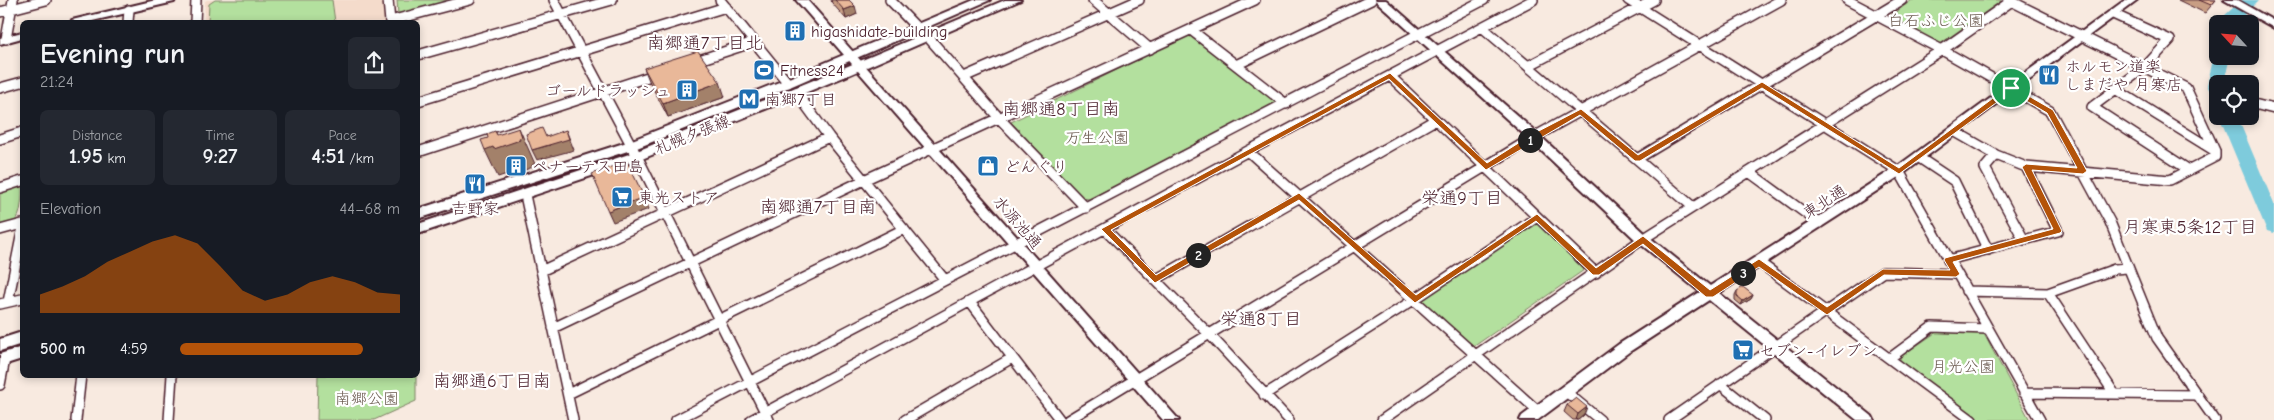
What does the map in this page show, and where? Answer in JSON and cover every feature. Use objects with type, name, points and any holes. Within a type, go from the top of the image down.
[{"type":"main road","name":"札幌夕張線","points":[[420,228],[526,194],[792,88],[853,61],[917,28],[984,0]]},
{"type":"main road","name":"札幌夕張線","points":[[853,61],[928,37],[1015,0]]},
{"type":"main road","name":"札幌夕張線","points":[[420,213],[634,151]]},
{"type":"main road","points":[[2,355],[20,340]]},
{"type":"main road","points":[[2,355],[20,353]]},
{"type":"street","points":[[13,0],[3,40],[20,36]]},
{"type":"street","points":[[0,12],[46,0]]},
{"type":"street","points":[[85,20],[170,0]]},
{"type":"street","points":[[195,20],[196,0]]},
{"type":"street","points":[[388,0],[390,20]]},
{"type":"street","points":[[397,20],[470,0]]},
{"type":"street","points":[[554,0],[666,212],[766,414]]},
{"type":"street","points":[[420,54],[612,0]]},
{"type":"street","points":[[720,0],[945,280]]},
{"type":"street","name":"水源池通","points":[[800,0],[1172,420]]},
{"type":"street","points":[[890,0],[917,28]]},
{"type":"street","points":[[1093,0],[1150,49]]},
{"type":"street","points":[[964,77],[1139,0]]},
{"type":"street","points":[[1236,65],[1371,0]]},
{"type":"street","points":[[1380,0],[1534,137],[1643,240],[1775,348],[1867,420]]},
{"type":"street","points":[[676,420],[752,387],[945,280],[1019,248],[1086,208],[1286,104],[1422,38],[1484,0]]},
{"type":"street","points":[[751,420],[766,414],[1034,266],[1436,50],[1533,0]]},
{"type":"street","points":[[1628,0],[1899,171],[2040,420]]},
{"type":"street","points":[[1528,66],[1654,0]]},
{"type":"street","points":[[1068,420],[1534,137],[1781,0]]},
{"type":"street","points":[[1847,0],[1942,50],[2050,111],[2110,222],[2127,268],[2157,338],[2216,420]]},
{"type":"street","points":[[1637,159],[1902,0]]},
{"type":"street","points":[[1382,420],[1643,240],[1942,50],[2011,0],[2186,88],[2215,151],[2214,157],[2170,180],[2026,167],[1996,155],[1954,132]]},
{"type":"street","name":"東北通","points":[[1527,420],[1624,348],[1899,171],[2132,0]]},
{"type":"street","points":[[2229,0],[2274,25]]},
{"type":"street","points":[[553,328],[864,180],[1252,1]]},
{"type":"street","points":[[420,100],[726,7]]},
{"type":"street","points":[[128,20],[129,10]]},
{"type":"street","points":[[2113,14],[2170,40],[2145,67],[2092,107],[2189,170]]},
{"type":"street","points":[[1482,27],[1693,208]]},
{"type":"street","points":[[1191,30],[1286,104]]},
{"type":"street","points":[[928,37],[999,118],[1086,208]]},
{"type":"street","points":[[688,64],[754,42]]},
{"type":"street","points":[[420,151],[669,70]]},
{"type":"street","points":[[1390,76],[1596,273]]},
{"type":"street","points":[[0,88],[20,83]]},
{"type":"street","points":[[2115,89],[2215,151]]},
{"type":"street","points":[[2259,105],[2274,109]]},
{"type":"street","points":[[1155,280],[1435,120]]},
{"type":"street","points":[[0,139],[20,133]]},
{"type":"street","points":[[541,271],[829,137]]},
{"type":"street","points":[[1248,151],[1538,411]]},
{"type":"street","points":[[1996,155],[1985,168],[2024,240]]},
{"type":"street","points":[[1918,157],[1954,180],[1988,250]]},
{"type":"street","points":[[1948,260],[2058,231],[2026,167]]},
{"type":"street","points":[[1749,172],[1819,223]]},
{"type":"street","points":[[0,188],[20,182]]},
{"type":"street","points":[[526,194],[573,420]]},
{"type":"street","points":[[1264,395],[1415,299],[1537,217]]},
{"type":"street","points":[[0,230],[20,225]]},
{"type":"street","points":[[568,394],[904,229]]},
{"type":"street","points":[[1106,229],[1209,334],[1289,420]]},
{"type":"street","points":[[20,240],[4,303],[20,299]]},
{"type":"street","points":[[1759,262],[1972,420]]},
{"type":"street","points":[[1966,291],[2048,293],[2115,269],[2127,268]]},
{"type":"street","points":[[1669,420],[1883,272],[1956,274]]},
{"type":"street","points":[[2048,293],[2114,393]]},
{"type":"street","points":[[970,302],[1060,420]]},
{"type":"street","points":[[1890,358],[1932,327],[1987,329]]},
{"type":"street","points":[[0,385],[2,355]]},
{"type":"street","points":[[905,420],[1012,358]]},
{"type":"street","points":[[76,420],[81,378]]},
{"type":"street","points":[[170,420],[172,378]]},
{"type":"street","points":[[1720,384],[1765,420]]},
{"type":"street","points":[[1565,391],[1600,420]]},
{"type":"street","points":[[2024,392],[2198,395]]},
{"type":"shaded area","points":[[384,0],[386,20],[204,20],[205,1]]},
{"type":"green space","points":[[215,0],[332,0],[335,20],[208,20],[209,4]]},
{"type":"green space","points":[[397,0],[459,0],[398,15]]},
{"type":"green space","name":"白石ふじ公園","points":[[1912,0],[2001,1],[1940,44],[1889,17]]},
{"type":"green space","name":"万生公園","points":[[1190,34],[1277,102],[1089,199],[1083,198],[1011,122]]},
{"type":"green space","points":[[20,185],[20,209],[17,218],[12,223],[0,226],[0,191]]},
{"type":"green space","points":[[1530,223],[1536,223],[1584,270],[1473,347],[1423,299]]},
{"type":"green space","name":"月光公園","points":[[1938,331],[1979,332],[1984,334],[2030,420],[1978,420],[1900,361],[1900,357]]},
{"type":"green space","name":"南郷公園","points":[[318,378],[416,378],[416,401],[374,420],[317,420]]},
{"type":"building","points":[[835,0],[849,0],[855,6],[844,10]]},
{"type":"building","points":[[2199,0],[2216,0],[2211,5]]},
{"type":"building","points":[[698,51],[720,82],[663,103],[644,68]]},
{"type":"building","points":[[519,128],[522,137],[519,138],[520,140],[494,149],[493,147],[485,150],[481,140],[488,138],[487,134],[495,131],[497,135]]},
{"type":"building","points":[[542,128],[546,137],[566,130],[569,139],[532,150],[526,134]]},
{"type":"building","name":"東光ストア","points":[[627,161],[644,197],[608,211],[592,174]]},
{"type":"building","points":[[1743,287],[1753,295],[1743,301],[1737,296],[1737,291]]},
{"type":"building","points":[[1576,398],[1587,407],[1578,414],[1567,405]]},
{"type":"waterway","points":[[2234,15],[2251,0]]},
{"type":"waterway","points":[[2217,75],[2220,65]]},
{"type":"waterway","points":[[2232,125],[2274,226]]},
{"type":"place","name":"higashidate-building","points":[[795,31]]},
{"type":"place","name":"Fitness24","points":[[764,70]]},
{"type":"place","name":"ホルモン道楽 しまだや 月寒店","points":[[2049,75]]},
{"type":"place","name":"ゴールドラッシュ","points":[[687,90]]},
{"type":"place","name":"南郷7丁目","points":[[749,99]]},
{"type":"place","name":"ペナーテス田島","points":[[516,166]]},
{"type":"place","name":"どんぐり","points":[[988,166]]},
{"type":"place","name":"吉野家","points":[[475,184]]},
{"type":"place","name":"東光ストア","points":[[622,197]]},
{"type":"place","name":"セブン-イレブン","points":[[1743,350]]},
{"type":"district","name":"南郷通7丁目北","points":[[705,43]]},
{"type":"district","name":"南郷通8丁目南","points":[[1061,109]]},
{"type":"district","name":"栄通9丁目","points":[[1462,198]]},
{"type":"district","name":"南郷通7丁目南","points":[[818,207]]},
{"type":"district","name":"月寒東5条12丁目","points":[[2190,227]]},
{"type":"district","name":"栄通8丁目","points":[[1261,319]]},
{"type":"district","name":"南郷通6丁目南","points":[[492,381]]},
{"type":"route","points":[[1390,76],[1486,167],[1534,137],[1581,112],[1637,159],[1762,84],[1899,171],[2011,88],[2050,111],[2083,171],[2026,167],[2058,231],[1948,260],[1956,274],[1883,272],[1827,312],[1759,262],[1710,294],[1643,240],[1596,273],[1537,217],[1415,299],[1299,196],[1155,280],[1106,229],[1390,76]]}]
